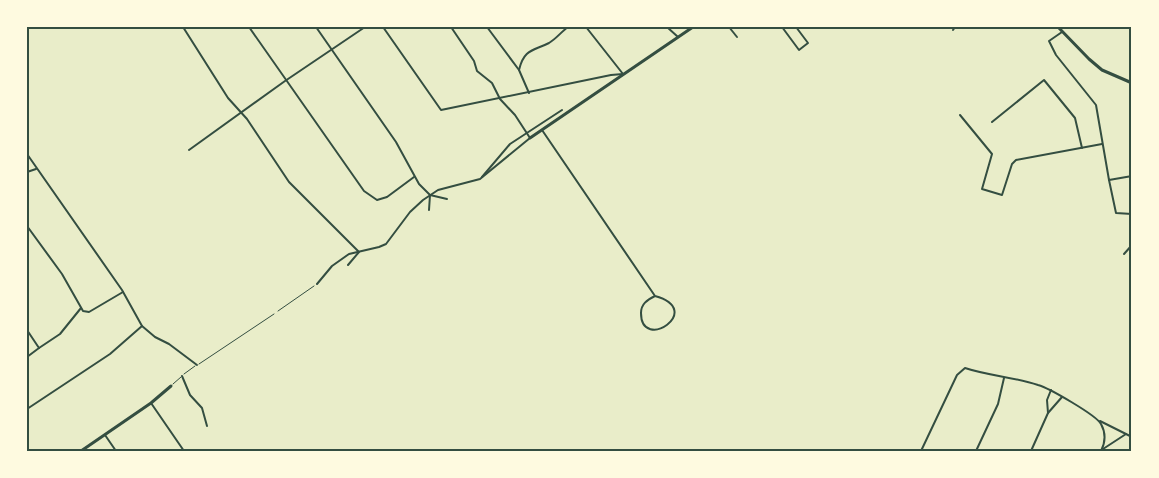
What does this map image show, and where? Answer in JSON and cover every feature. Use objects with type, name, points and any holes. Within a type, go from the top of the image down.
[{"type":"street","points":[[183,27],[228,98],[242,112],[289,182],[359,252]]},
{"type":"street","points":[[249,27],[364,191],[377,200],[387,197],[414,177]]},
{"type":"street","points":[[316,27],[396,142],[414,177],[430,195],[447,199]]},
{"type":"street","points":[[189,150],[365,27]]},
{"type":"street","points":[[383,27],[441,110],[597,77],[623,74]]},
{"type":"street","points":[[451,27],[474,61],[477,71],[492,83],[500,99],[515,115],[530,138]]},
{"type":"street","points":[[487,27],[519,70],[529,93]]},
{"type":"street","points":[[519,70],[529,51],[548,44],[567,27]]},
{"type":"street","points":[[586,27],[623,74]]},
{"type":"street","points":[[667,27],[678,38]]},
{"type":"street","points":[[317,285],[332,266],[349,254],[386,244],[410,212],[430,195],[438,190],[480,179],[530,138],[693,27]]},
{"type":"street","points":[[729,27],[737,38]]},
{"type":"street","points":[[782,27],[799,50],[808,43],[796,27]]},
{"type":"street","points":[[1058,27],[1102,70],[1132,83]]},
{"type":"street","points":[[1063,31],[1049,41],[1056,55],[1096,105],[1115,212],[1132,214]]},
{"type":"street","points":[[992,122],[1044,80],[1076,118],[1082,148]]},
{"type":"street","points":[[480,179],[510,144],[562,111]]},
{"type":"street","points":[[960,115],[992,154],[982,189],[1002,195],[1012,165],[1016,160],[1102,144]]},
{"type":"street","points":[[542,130],[655,296],[665,299],[672,305],[674,314],[671,323],[654,330],[646,326],[641,317],[642,308],[647,300],[655,296]]},
{"type":"street","points":[[27,154],[123,292],[142,326],[196,365]]},
{"type":"street","points":[[27,172],[37,168]]},
{"type":"street","points":[[1109,180],[1132,176]]},
{"type":"street","points":[[429,210],[430,195]]},
{"type":"street","points":[[27,226],[62,274],[83,311],[88,312],[123,292]]},
{"type":"street","points":[[1124,254],[1132,245]]},
{"type":"street","points":[[348,265],[359,252]]},
{"type":"street","points":[[27,357],[60,334],[81,308]]},
{"type":"street","points":[[27,409],[110,354],[142,326]]},
{"type":"street","points":[[27,330],[39,348]]},
{"type":"street","points":[[921,451],[957,375],[965,368],[1035,384],[1051,390],[1100,421],[1132,437]]},
{"type":"street","points":[[182,376],[190,395],[202,408],[207,426]]},
{"type":"street","points":[[976,451],[998,404],[1004,378]]},
{"type":"street","points":[[81,451],[171,386]]},
{"type":"street","points":[[1048,413],[1047,400],[1051,390]]},
{"type":"street","points":[[1031,451],[1048,413],[1062,397]]},
{"type":"street","points":[[151,402],[184,451]]},
{"type":"street","points":[[1100,421],[1104,436],[1101,450]]},
{"type":"street","points":[[1101,450],[1126,434]]},
{"type":"street","points":[[105,435],[116,451]]},
{"type":"lane","points":[[171,386],[196,365],[274,314]]},
{"type":"path","points":[[274,314],[317,285]]}]
